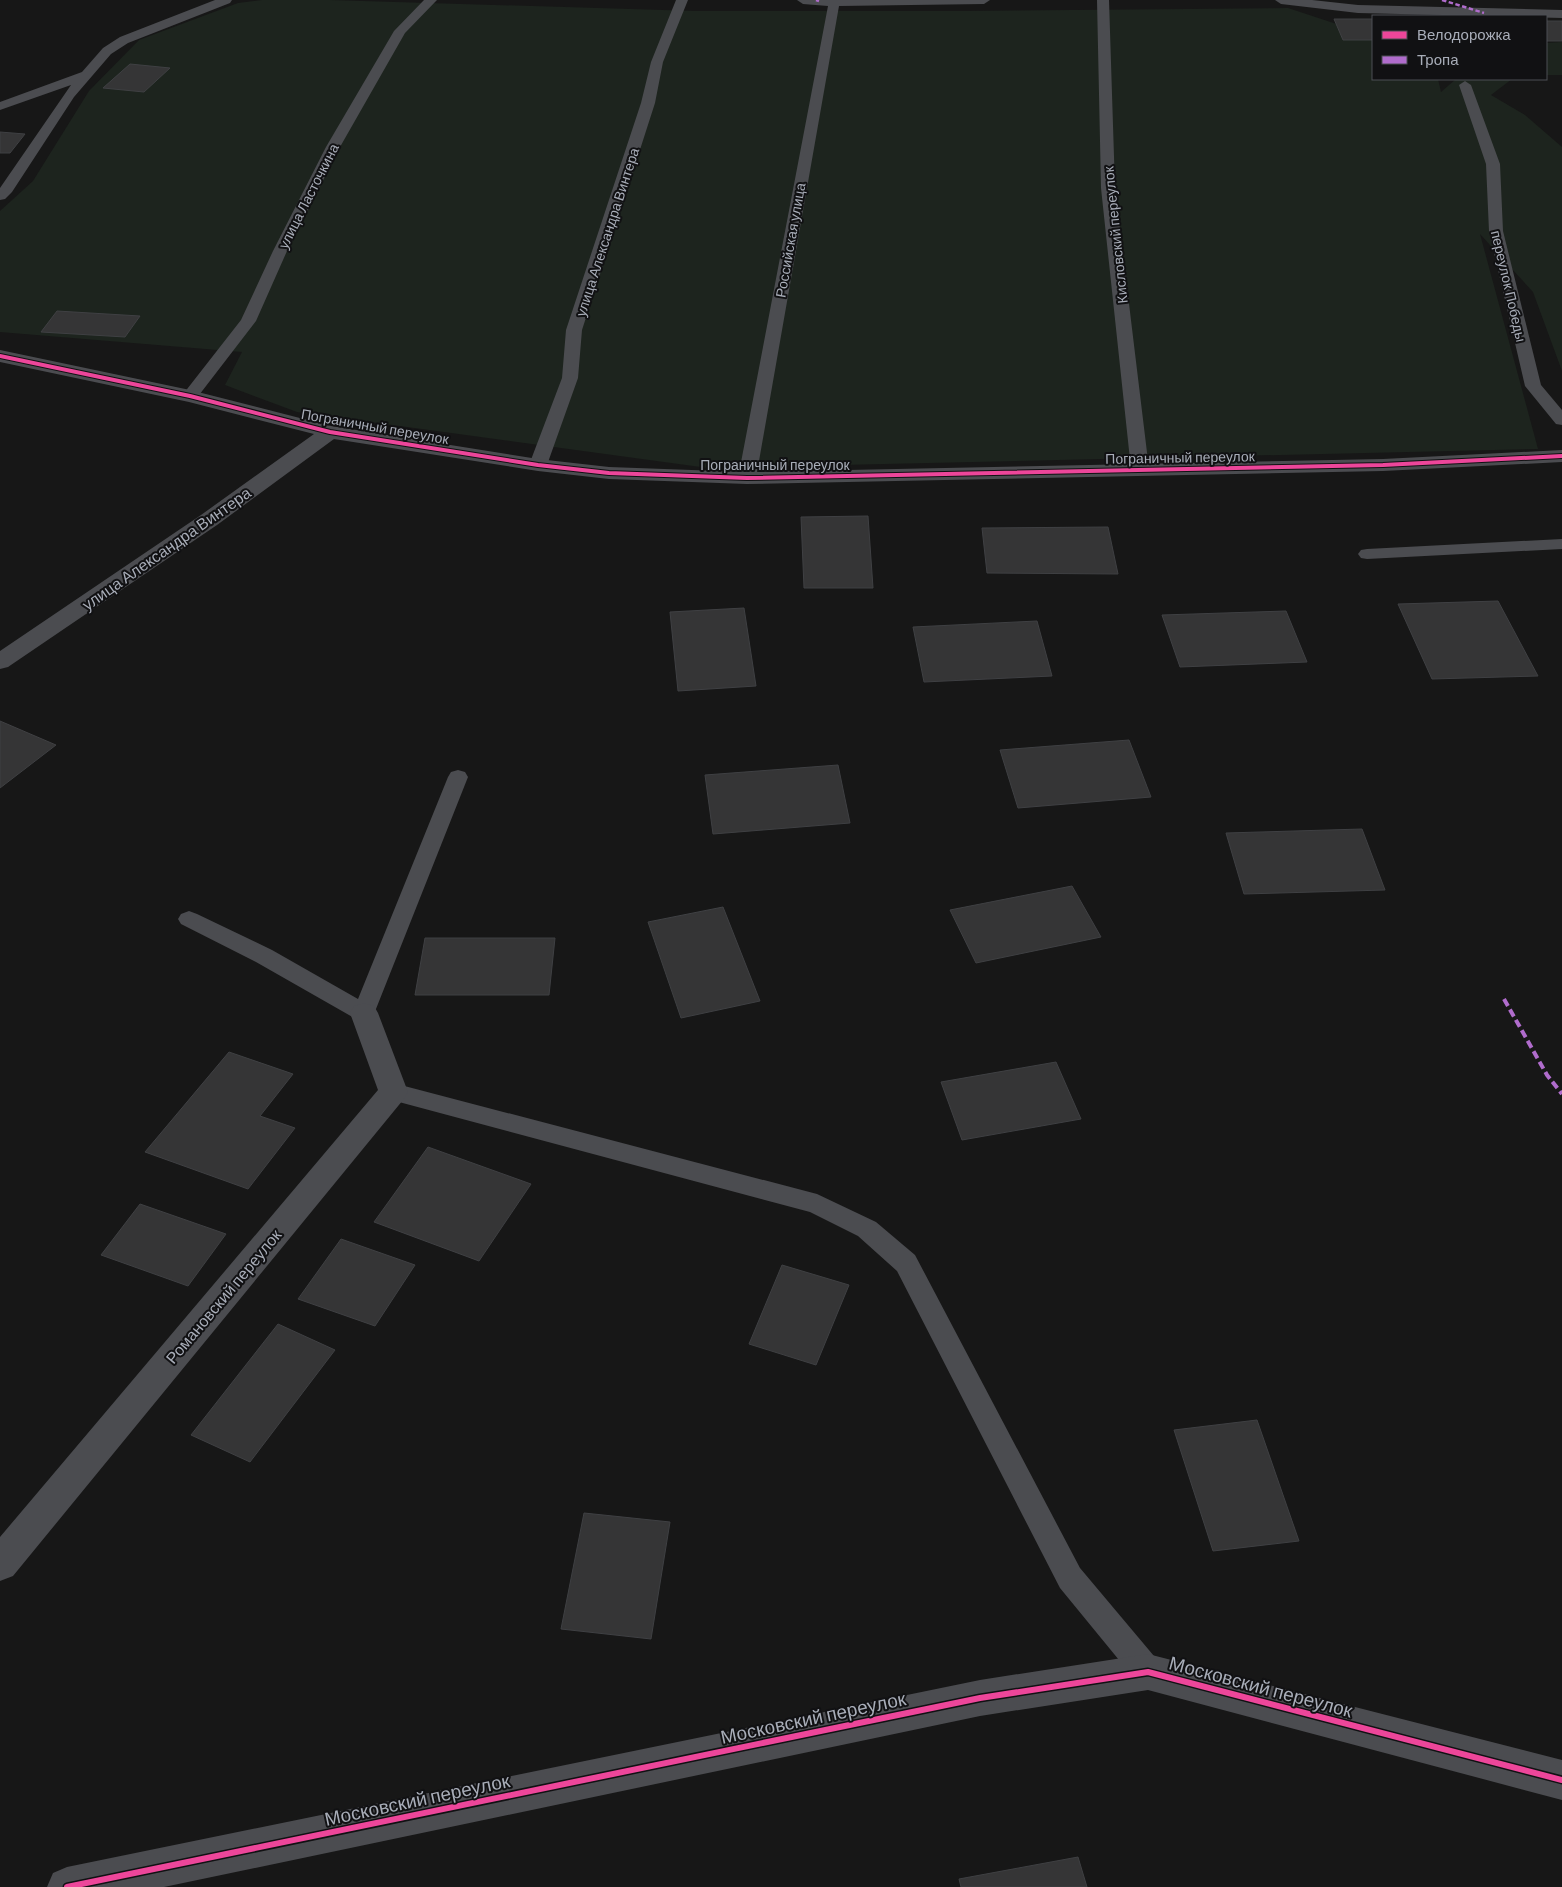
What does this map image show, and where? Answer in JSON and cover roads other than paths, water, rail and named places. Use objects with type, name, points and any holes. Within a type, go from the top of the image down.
[{"type":"street","name":"Пограничный переулок","points":[[0,356],[190,396],[330,432],[538,465],[609,473],[747,478],[1383,465],[1562,456]]},
{"type":"street","name":"улица Александра Винтера","points":[[0,662],[209,520],[330,432]]},
{"type":"street","points":[[364,1013],[392,1092]]},
{"type":"street","name":"Романовский переулок","points":[[0,1564],[392,1092]]},
{"type":"street","name":"Московский переулок","points":[[67,1887],[980,1698],[1148,1672],[1562,1780]]},
{"type":"lane","points":[[0,196],[7,189],[69,95],[107,52],[124,40],[226,0]]},
{"type":"lane","name":"улица Ласточкина","points":[[190,396],[248,322],[280,251],[333,147],[400,31],[431,0]]},
{"type":"lane","name":"улица Александра Винтера","points":[[538,465],[570,378],[574,330],[648,103],[658,62],[682,0]]},
{"type":"lane","points":[[803,0],[834,3],[984,0]]},
{"type":"lane","name":"Кисловский переулок","points":[[1103,0],[1108,188],[1140,469]]},
{"type":"lane","points":[[1281,0],[1358,9],[1562,14]]},
{"type":"lane","points":[[1522,0],[1542,14]]},
{"type":"lane","name":"Российская улица","points":[[747,478],[834,3]]},
{"type":"lane","points":[[0,106],[87,74]]},
{"type":"lane","name":"переулок Победы","points":[[1465,85],[1493,164],[1496,231],[1533,386],[1562,420]]},
{"type":"lane","points":[[1367,554],[1562,544]]},
{"type":"lane","points":[[189,919],[264,956],[364,1013],[458,777]]},
{"type":"lane","points":[[392,1092],[817,1204],[867,1229],[906,1263],[1070,1578],[1148,1672]]}]
